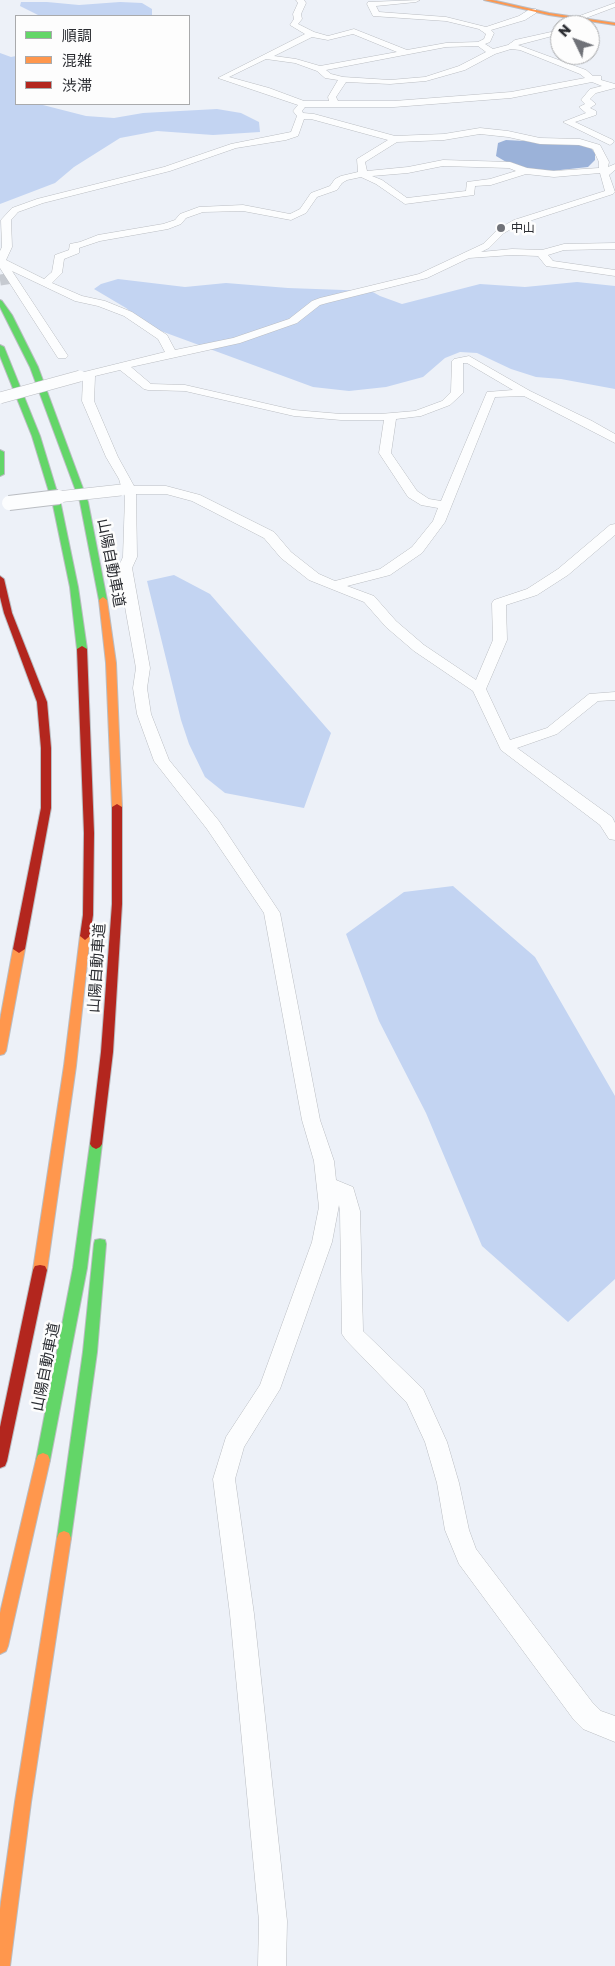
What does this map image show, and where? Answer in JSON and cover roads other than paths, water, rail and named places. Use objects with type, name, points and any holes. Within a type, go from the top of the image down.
[{"type":"main road","points":[[362,0],[379,0]]},
{"type":"main road","points":[[486,0],[554,15]]},
{"type":"main road","points":[[600,22],[615,24]]},
{"type":"main road","name":"山陽自動車道","points":[[0,302],[9,315],[34,367],[84,502],[102,589],[111,663],[118,826],[116,904],[107,1052],[80,1268],[36,1497],[0,1646]]},
{"type":"main road","name":"山陽自動車道","points":[[0,347],[36,436],[57,505],[74,587],[84,664],[88,746],[88,915],[70,1066],[37,1288],[0,1461]]},
{"type":"main road","points":[[0,452],[0,474]]},
{"type":"main road","points":[[0,579],[8,614],[42,702],[46,748],[46,808],[0,1051]]},
{"type":"main road","points":[[106,1160],[107,1052]]},
{"type":"main road","points":[[1,1966],[23,1802],[87,1371],[101,1234]]},
{"type":"main road","points":[[11,1349],[37,1288]]},
{"type":"street","points":[[300,0],[302,3],[297,14],[298,19],[294,25],[311,34],[328,38],[354,31],[408,53]]},
{"type":"street","points":[[416,0],[371,4],[376,14],[446,19],[487,29],[522,18],[533,11]]},
{"type":"street","points":[[586,15],[615,5]]},
{"type":"street","points":[[480,44],[489,36],[490,32],[487,29]]},
{"type":"street","points":[[311,34],[222,78],[266,90],[274,95],[303,104],[394,104],[511,95],[590,78],[615,77]]},
{"type":"street","points":[[267,57],[296,62],[320,69],[328,76],[390,82],[426,78],[462,68],[492,52],[511,47],[518,42],[550,34]]},
{"type":"street","points":[[320,69],[369,58],[408,53],[446,45],[480,44],[492,52]]},
{"type":"street","points":[[511,47],[538,54],[583,72],[590,78],[611,86]]},
{"type":"street","points":[[334,103],[331,91],[344,79]]},
{"type":"street","points":[[611,86],[593,91],[585,100],[592,104],[583,107],[593,113],[567,122],[613,142]]},
{"type":"street","points":[[288,98],[301,94]]},
{"type":"street","points":[[301,116],[297,111],[303,104]]},
{"type":"street","points":[[301,116],[311,116],[395,139],[444,137],[480,131],[508,134],[540,142],[580,142],[597,147],[613,142]]},
{"type":"street","points":[[0,261],[6,247],[6,220],[15,210],[40,201],[167,169],[234,146],[283,138],[295,134],[301,116]]},
{"type":"street","points":[[363,174],[360,161],[395,139]]},
{"type":"street","points":[[597,147],[608,169]]},
{"type":"street","points":[[45,284],[57,273],[60,257],[75,251],[73,246],[82,245],[98,238],[165,227],[178,222],[183,216],[202,209],[243,208],[291,217],[303,211],[314,195],[334,188],[338,181],[344,178],[363,174],[408,170],[443,164],[510,165],[524,171],[554,174],[608,169]]},
{"type":"street","points":[[0,398],[85,375],[244,338],[293,321],[316,303],[324,300],[424,276],[486,246],[500,231],[517,222],[574,202],[610,192],[604,176],[608,169]]},
{"type":"street","points":[[363,174],[379,182],[405,201],[471,193],[470,184],[491,182],[524,171]]},
{"type":"street","points":[[464,257],[512,252],[542,253],[564,247],[615,246]]},
{"type":"street","points":[[542,253],[544,259],[550,264],[615,273]]},
{"type":"street","points":[[0,261],[79,299],[101,303],[128,314],[163,337],[171,354]]},
{"type":"street","points":[[0,261],[62,356]]},
{"type":"street","points":[[124,367],[148,387],[185,388],[294,413],[341,417],[391,416],[416,414],[446,403],[457,393],[458,361],[469,359],[526,392],[588,423],[615,439]]},
{"type":"street","points":[[85,375],[88,401],[126,490],[130,558],[125,568],[143,668],[140,688],[144,714],[162,761],[213,825],[272,913],[311,1120],[324,1161],[327,1185],[329,1207],[322,1242],[269,1389],[234,1444],[224,1479],[242,1614],[273,1921],[272,1966]]},
{"type":"street","points":[[334,585],[385,572],[417,550],[440,522],[491,394],[526,392]]},
{"type":"street","points":[[391,416],[385,453],[412,494],[426,502],[445,506]]},
{"type":"street","points":[[5,504],[126,490],[166,490],[196,498],[269,535],[286,554],[314,576],[369,599],[391,624],[419,648],[479,689],[506,746],[606,821],[615,835]]},
{"type":"street","points":[[479,689],[500,640],[498,603],[532,592],[563,572],[615,528]]},
{"type":"street","points":[[506,746],[552,731],[594,697],[615,696]]},
{"type":"street","points":[[327,1185],[346,1193],[350,1211],[353,1334],[415,1396],[436,1442],[448,1483],[457,1530],[467,1556],[583,1711],[592,1720],[615,1729]]},
{"type":"tunnel","points":[[0,280],[13,278]]},
{"type":"place","name":"中山","points":[[501,228]]}]
